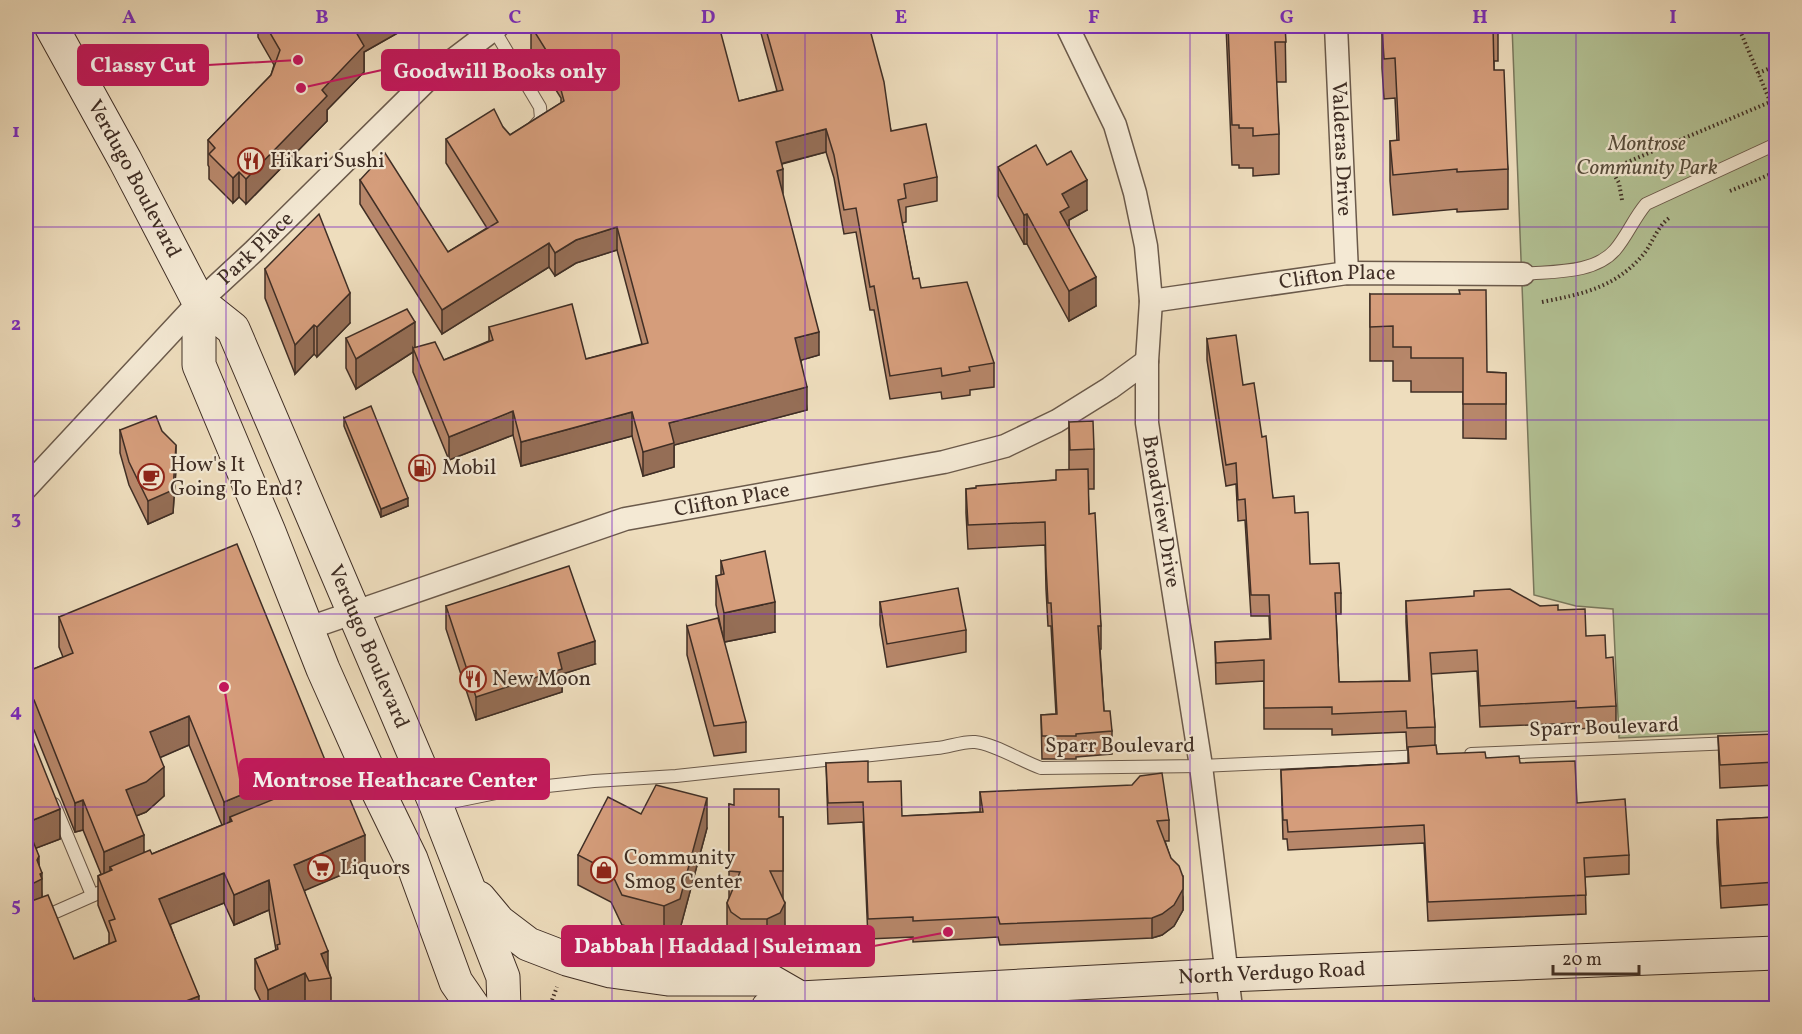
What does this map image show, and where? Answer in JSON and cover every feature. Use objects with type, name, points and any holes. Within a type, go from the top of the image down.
[{"type":"main road","name":"Verdugo Boulevard","points":[[51,26],[125,160],[199,302],[233,329],[436,805],[503,977],[504,1008]]},
{"type":"main road","name":"Verdugo Boulevard","points":[[199,302],[199,365],[269,532],[306,629],[372,779],[411,859],[456,982],[474,1008]]},
{"type":"main road","points":[[465,882],[500,922],[528,944],[567,959],[611,971],[668,979],[767,979],[800,1003]]},
{"type":"main road","name":"North Verdugo Road","points":[[768,1008],[800,1003],[1226,975],[1776,953]]},
{"type":"street","name":"Broadview Drive","points":[[1067,26],[1115,125],[1136,193],[1146,246],[1151,301],[1147,361],[1147,423],[1201,766],[1231,1008]]},
{"type":"street","name":"Valderas Drive","points":[[1336,26],[1347,273]]},
{"type":"street","name":"Park Place","points":[[26,488],[199,302],[254,251],[428,79],[496,27]]},
{"type":"street","name":"Clifton Place","points":[[1151,301],[1347,273],[1523,274]]},
{"type":"street","name":"Clifton Place","points":[[306,629],[625,519],[944,462],[1005,446],[1057,421],[1110,388],[1147,361]]},
{"type":"lane","points":[[496,27],[540,107],[541,119],[535,127],[518,140]]},
{"type":"lane","points":[[1523,274],[1568,270],[1597,264],[1617,249],[1638,213],[1646,204],[1776,144]]},
{"type":"lane","name":"Sparr Boulevard","points":[[436,805],[510,790],[594,781],[676,776],[938,748],[974,742],[998,749],[1041,768],[1201,766],[1776,741]]},
{"type":"lane","points":[[317,802],[372,779]]},
{"type":"lane","points":[[48,787],[92,895]]},
{"type":"lane","points":[[26,924],[124,882]]},
{"type":"path","points":[[1738,26],[1776,115]]},
{"type":"path","points":[[1758,73],[1776,66]]},
{"type":"path","points":[[1621,210],[1623,201],[1619,183],[1611,169],[1770,102]]},
{"type":"path","points":[[1725,193],[1776,172]]},
{"type":"path","points":[[1542,302],[1580,294],[1610,283],[1627,272],[1644,255],[1666,220],[1677,213]]},
{"type":"path","points":[[1776,678],[1776,741]]},
{"type":"green space","name":"Montrose Community Park","points":[[1512,26],[1776,26],[1776,731],[1619,738],[1613,609],[1576,606],[1534,595]]},
{"type":"building","points":[[266,26],[367,26],[356,32],[364,46],[322,90],[327,96],[246,179],[239,172],[233,178],[209,154],[215,148],[208,140],[271,75],[280,50]]},
{"type":"building","points":[[531,26],[719,26],[739,101],[783,90],[765,26],[869,26],[884,82],[891,131],[926,124],[937,177],[904,184],[906,198],[898,200],[913,279],[919,278],[921,288],[967,282],[994,363],[969,367],[970,371],[942,376],[941,368],[890,376],[874,286],[870,287],[856,208],[844,210],[834,155],[826,129],[776,142],[783,169],[777,171],[819,332],[795,338],[807,387],[669,423],[674,443],[643,452],[632,412],[521,442],[513,411],[449,437],[413,348],[435,342],[444,360],[493,340],[489,327],[572,304],[586,359],[648,343],[617,227],[576,240],[555,253],[549,243],[442,310],[360,180],[385,153],[448,252],[498,222],[446,139],[494,109],[510,135],[564,101],[561,90],[569,87]]},
{"type":"building","points":[[1228,26],[1285,26],[1286,42],[1275,42],[1279,134],[1253,136],[1253,128],[1239,128],[1239,125],[1232,125]]},
{"type":"building","points":[[1493,26],[1494,70],[1504,70],[1508,169],[1457,172],[1457,169],[1393,175],[1390,141],[1399,140],[1395,58],[1384,59],[1382,28]]},
{"type":"building","points":[[1036,145],[1047,165],[1071,151],[1087,180],[1062,194],[1069,207],[1060,212],[1096,277],[1069,291],[1027,214],[1024,215],[998,167]]},
{"type":"building","points":[[319,214],[350,293],[317,327],[314,325],[295,345],[265,269]]},
{"type":"building","points":[[1459,290],[1486,290],[1487,372],[1506,373],[1506,404],[1463,404],[1463,358],[1411,358],[1411,347],[1393,347],[1393,326],[1370,327],[1370,294],[1460,294]]},
{"type":"building","points":[[407,309],[415,322],[356,359],[346,338]]},
{"type":"building","points":[[1236,335],[1243,385],[1254,383],[1262,437],[1266,436],[1273,498],[1294,496],[1295,513],[1308,512],[1310,564],[1339,563],[1341,593],[1335,593],[1339,682],[1410,681],[1406,601],[1474,596],[1474,591],[1510,589],[1540,606],[1558,605],[1558,610],[1585,609],[1586,636],[1605,635],[1606,658],[1613,657],[1616,706],[1576,708],[1576,701],[1480,706],[1477,650],[1430,653],[1435,727],[1407,728],[1406,711],[1332,714],[1332,707],[1264,708],[1264,660],[1216,663],[1215,642],[1271,639],[1269,595],[1251,595],[1245,499],[1238,500],[1236,463],[1226,465],[1207,339]]},
{"type":"building","points":[[371,406],[408,498],[381,509],[344,418]]},
{"type":"building","name":"How's It Going To End?","points":[[156,416],[162,431],[176,445],[173,490],[148,501],[129,462],[120,430]]},
{"type":"building","points":[[1093,421],[1094,449],[1070,450],[1069,422]]},
{"type":"building","points":[[1088,469],[1089,514],[1095,513],[1101,626],[1098,626],[1104,711],[1110,711],[1112,731],[1076,734],[1076,736],[1042,736],[1041,715],[1057,714],[1051,603],[1048,603],[1045,522],[968,525],[966,489],[976,488],[976,486],[1056,480],[1056,470]]},
{"type":"building","points":[[237,544],[325,760],[224,802],[189,716],[150,732],[164,767],[146,782],[126,790],[144,835],[104,852],[83,800],[75,803],[34,700],[26,696],[26,672],[73,653],[59,617]]},
{"type":"building","points":[[765,551],[775,602],[724,613],[716,576],[724,574],[721,561]]},
{"type":"building","points":[[569,566],[595,641],[558,653],[562,669],[476,697],[446,606]]},
{"type":"building","points":[[958,588],[966,630],[887,644],[880,602]]},
{"type":"building","points":[[718,618],[746,722],[714,726],[687,626]]},
{"type":"building","points":[[26,724],[60,809],[26,823]]},
{"type":"building","points":[[1776,734],[1776,762],[1720,765],[1718,736]]},
{"type":"building","points":[[1436,745],[1437,754],[1485,752],[1486,758],[1519,756],[1520,763],[1575,761],[1577,803],[1625,799],[1629,855],[1584,858],[1586,895],[1428,902],[1424,825],[1288,832],[1287,820],[1283,820],[1281,770],[1409,763],[1408,747]]},
{"type":"building","points":[[868,761],[868,782],[901,781],[902,816],[983,812],[980,792],[1132,785],[1140,776],[1162,773],[1169,820],[1157,821],[1171,858],[1179,866],[1183,877],[1183,889],[1174,905],[1152,918],[1000,924],[998,917],[913,921],[913,917],[868,919],[863,802],[828,803],[826,763]]},
{"type":"building","points":[[331,776],[332,779],[340,776],[365,835],[294,865],[328,951],[321,954],[331,978],[309,981],[305,973],[268,990],[255,959],[278,949],[277,945],[280,944],[269,880],[234,895],[224,873],[159,899],[199,996],[168,1008],[115,1008],[112,1002],[97,1008],[38,1008],[26,979],[26,903],[48,895],[74,959],[116,941],[109,921],[115,919],[98,876],[112,870],[110,867],[150,850],[152,854],[232,821],[230,817]]},
{"type":"building","points":[[656,785],[707,798],[680,899],[664,906],[622,895],[611,872],[578,855],[608,797],[641,814]]},
{"type":"building","points":[[734,789],[779,789],[779,817],[783,817],[783,871],[770,871],[785,903],[780,913],[767,919],[741,919],[731,912],[727,903],[740,872],[729,871],[729,804],[734,805]]},
{"type":"building","points":[[1776,817],[1776,882],[1721,886],[1717,820]]},
{"type":"building","points":[[26,824],[39,856],[37,860],[42,879],[26,887]]},
{"type":"place","name":"Classy Cut","points":[[298,60]]},
{"type":"place","name":"Goodwill Books only","points":[[301,88]]},
{"type":"place","name":"Hikari Sushi","points":[[251,161]]},
{"type":"place","name":"Mobil","points":[[422,468]]},
{"type":"place","name":"How's It Going To End?","points":[[151,477]]},
{"type":"place","name":"New Moon","points":[[473,679]]},
{"type":"place","name":"Montrose Heathcare Center","points":[[224,687]]},
{"type":"place","name":"Liquors","points":[[321,868]]},
{"type":"place","name":"Community Smog Center","points":[[604,870]]},
{"type":"place","name":"Dabbah | Haddad | Suleiman","points":[[948,932]]}]
